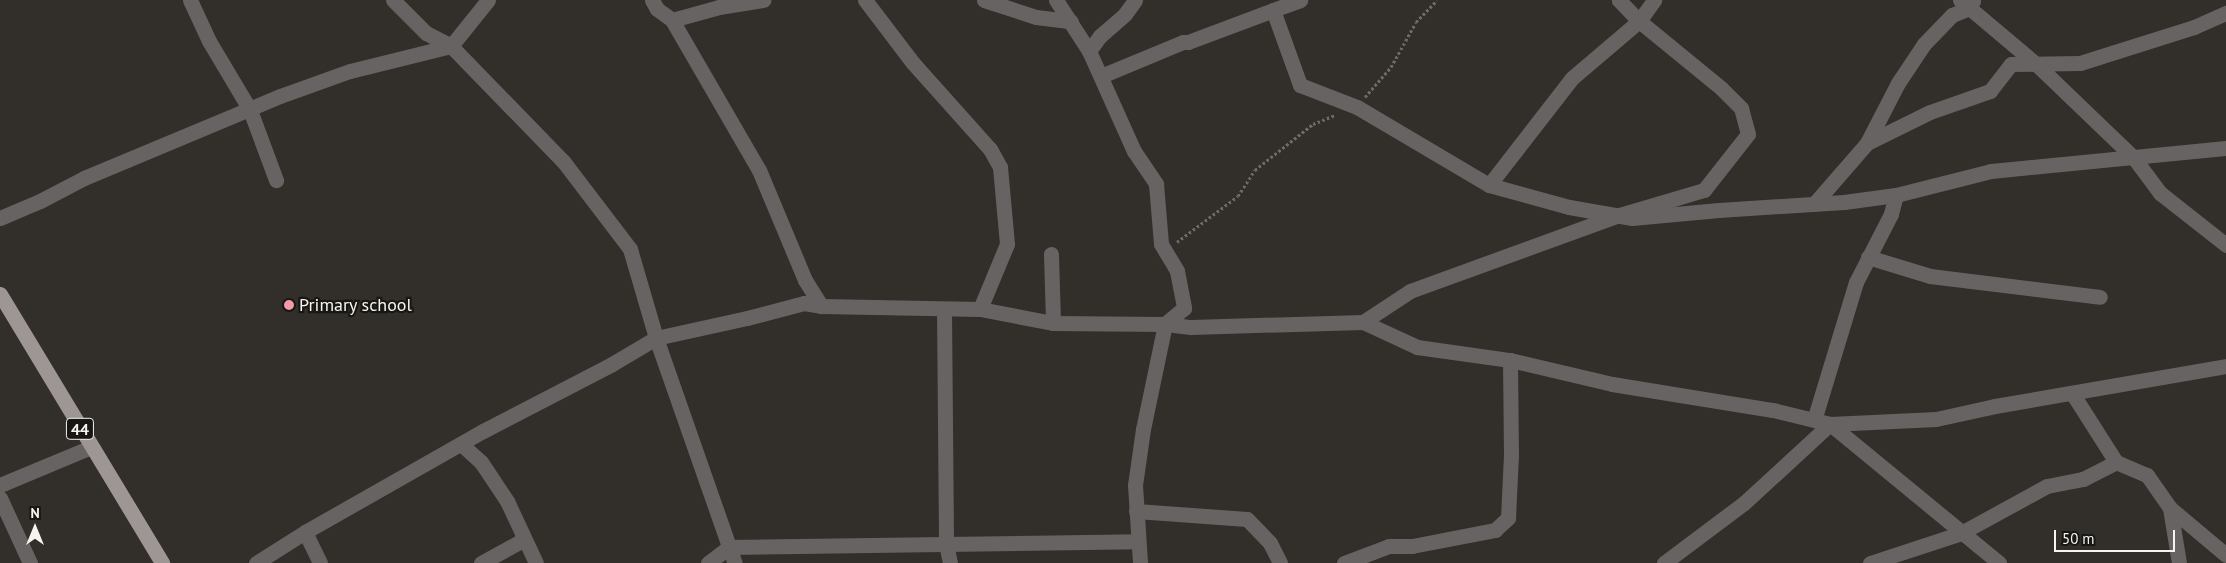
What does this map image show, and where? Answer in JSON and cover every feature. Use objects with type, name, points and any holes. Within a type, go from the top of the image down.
[{"type":"main road","name":"44","points":[[0,294],[162,563]]},
{"type":"street","points":[[190,0],[209,42],[250,110],[276,180]]},
{"type":"street","points":[[393,0],[426,33],[451,46],[563,161],[630,249],[656,338],[735,563]]},
{"type":"street","points":[[652,0],[657,9],[672,20],[759,170],[805,280],[821,306]]},
{"type":"street","points":[[672,20],[719,7],[763,0]]},
{"type":"street","points":[[865,0],[913,63],[990,149],[1000,167],[1007,244],[980,309]]},
{"type":"street","points":[[984,0],[1036,17],[1070,21]]},
{"type":"street","points":[[1056,0],[1089,51],[1134,151],[1156,184],[1161,244],[1177,270],[1184,308],[1165,324],[1142,429],[1135,485],[1140,563]]},
{"type":"street","points":[[1089,51],[1100,36],[1125,14],[1135,0]]},
{"type":"street","points":[[1101,76],[1183,42],[1188,42],[1300,0]]},
{"type":"street","points":[[1363,322],[1410,291],[1616,216],[1704,190],[1748,134],[1741,108],[1721,88],[1639,21],[1620,0]]},
{"type":"street","points":[[1489,186],[1572,78],[1639,21],[1654,0]]},
{"type":"street","points":[[0,218],[40,201],[84,178],[280,96],[350,71],[451,46],[481,3]]},
{"type":"street","points":[[1814,204],[1867,143],[1898,84],[1924,44],[1952,15],[1967,3],[2036,64],[2134,158],[2160,193],[2226,245]]},
{"type":"street","points":[[1273,10],[1300,85],[1357,107],[1489,186],[1569,207],[1616,216],[1632,218],[1814,204],[1896,195],[1991,171],[2226,148]]},
{"type":"street","points":[[1867,143],[1930,112],[1990,91],[2011,64],[2080,63],[2194,27],[2226,13]]},
{"type":"street","points":[[1814,420],[1837,338],[1856,282],[1890,214],[1896,195]]},
{"type":"street","points":[[1051,254],[1052,323]]},
{"type":"street","points":[[1868,257],[1930,276],[2100,297]]},
{"type":"street","points":[[256,563],[305,532],[461,444],[612,364],[656,338],[804,303],[821,306],[980,309],[1052,323],[1165,324],[1191,327],[1363,322],[1417,347],[1510,360],[1612,384],[1773,410],[1830,424],[1936,419],[2226,366]]},
{"type":"street","points":[[944,308],[946,544],[950,563]]},
{"type":"street","points":[[1344,563],[1389,546],[1412,546],[1495,530],[1508,518],[1511,455],[1510,360]]},
{"type":"street","points":[[2072,393],[2116,462],[2147,475],[2170,508],[2226,555]]},
{"type":"street","points":[[1830,424],[1999,563]]},
{"type":"street","points":[[1664,563],[1744,503],[1830,424]]},
{"type":"street","points":[[461,444],[480,462],[507,501],[523,540],[536,563]]},
{"type":"street","points":[[0,485],[91,447]]},
{"type":"street","points":[[1870,563],[1961,533],[2047,486],[2083,479],[2116,462]]},
{"type":"street","points":[[0,498],[30,563]]},
{"type":"street","points":[[2170,508],[2179,563]]},
{"type":"street","points":[[1136,511],[1247,519],[1270,544],[1280,563]]},
{"type":"street","points":[[305,532],[320,563]]},
{"type":"street","points":[[480,563],[523,540]]},
{"type":"street","points":[[708,563],[729,547],[1138,541]]},
{"type":"path","points":[[1177,270],[1177,242],[1238,196],[1255,170],[1313,124],[1357,107],[1391,67],[1416,22],[1437,0]]},
{"type":"place","name":"Primary school","points":[[289,305]]}]
